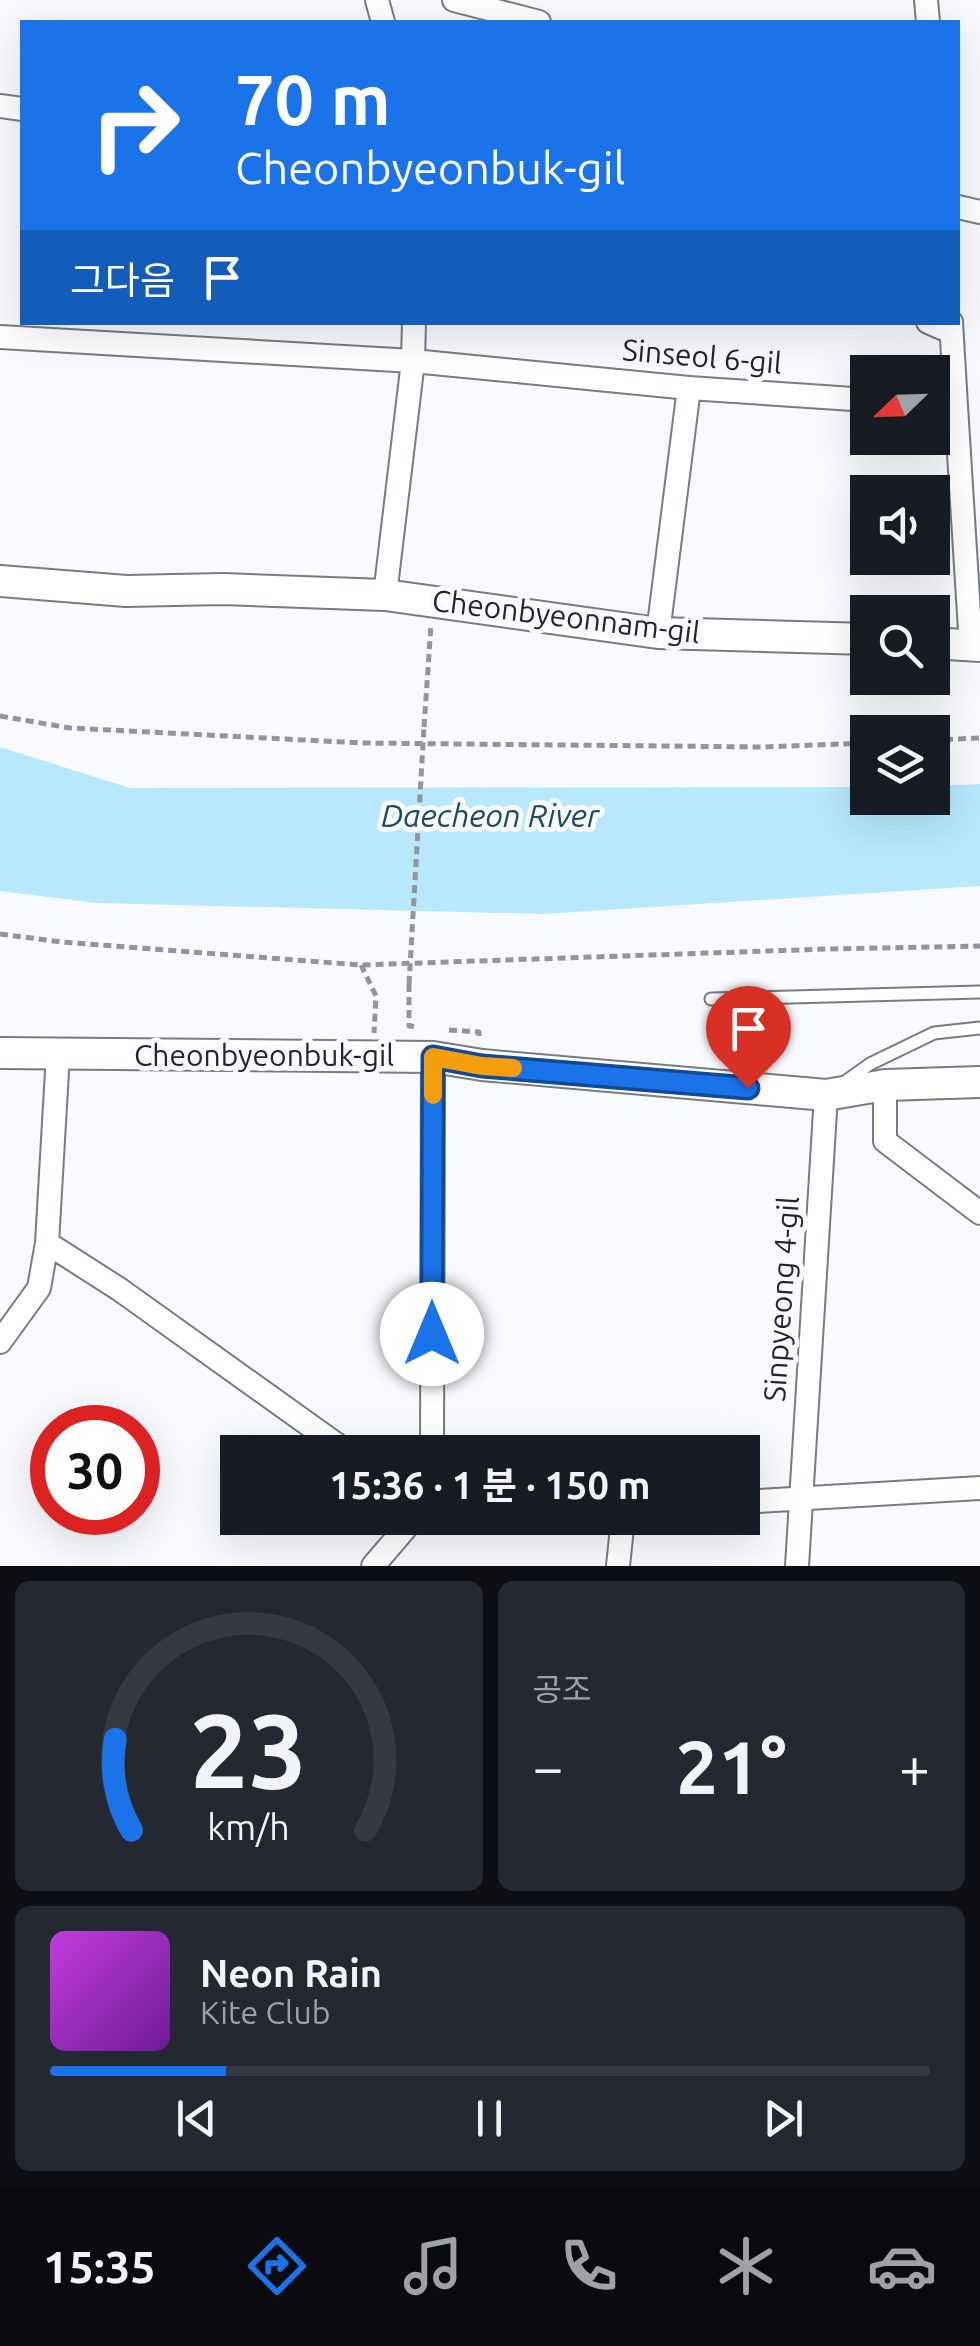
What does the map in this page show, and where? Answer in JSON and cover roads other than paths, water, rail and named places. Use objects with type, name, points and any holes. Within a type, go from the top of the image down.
[{"type":"street","points":[[454,0],[531,20]]},
{"type":"street","points":[[385,595],[413,362],[414,325]]},
{"type":"street","points":[[948,355],[951,327]]},
{"type":"street","name":"Sinseol 6-gil","points":[[0,337],[413,362],[850,399]]},
{"type":"street","points":[[658,633],[689,388]]},
{"type":"street","points":[[950,452],[975,646],[950,645]]},
{"type":"street","name":"Cheonbyeonnam-gil","points":[[0,581],[126,591],[223,589],[385,595],[658,633],[850,638]]},
{"type":"street","points":[[432,1435],[434,1038]]},
{"type":"street","name":"Cheonbyeonbuk-gil","points":[[0,1053],[372,1056],[434,1038],[482,1066],[826,1095],[886,1084],[980,1082]]},
{"type":"street","points":[[0,1342],[39,1288],[47,1243],[58,1054]]},
{"type":"street","points":[[886,1084],[885,1141],[980,1213]]},
{"type":"street","name":"Sinpyeong 4-gil","points":[[796,1566],[826,1095]]},
{"type":"street","points":[[47,1243],[119,1289],[323,1435]]},
{"type":"street","points":[[760,1500],[980,1488]]},
{"type":"street","points":[[373,1566],[399,1535]]},
{"type":"street","points":[[618,1566],[621,1535]]},
{"type":"lane","points":[[712,999],[980,992]]},
{"type":"lane","points":[[826,1095],[870,1064],[934,1033],[980,1028]]},
{"type":"water","name":"Daecheon River","points":[[0,747],[130,788],[850,787],[850,815],[950,815],[950,785],[980,784],[980,886],[544,914],[97,903],[0,891]]}]
